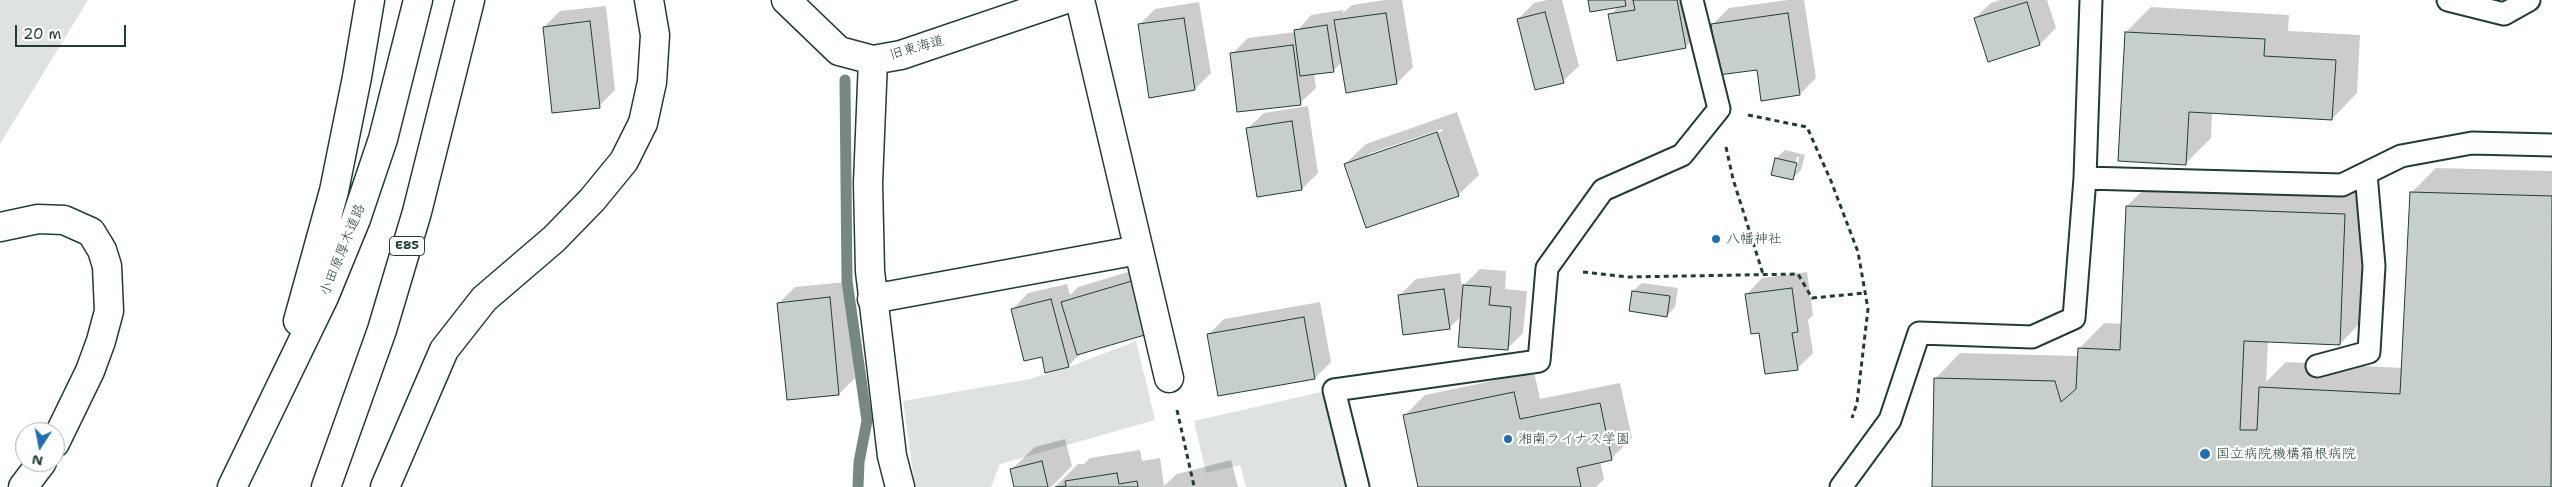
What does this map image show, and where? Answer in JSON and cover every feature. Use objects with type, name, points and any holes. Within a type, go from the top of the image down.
[{"type":"main road","points":[[279,393],[334,191],[370,0]]},
{"type":"main road","name":"小田原厚木道路","points":[[232,487],[324,297],[356,220],[383,139],[418,0]]},
{"type":"main road","name":"E85","points":[[326,487],[382,330],[417,212],[470,0]]},
{"type":"main road","points":[[385,487],[444,350],[484,299],[554,239],[592,200],[624,161],[643,123],[652,82],[655,35],[649,0]]},
{"type":"main road","name":"旧東海道","points":[[786,0],[839,51],[873,60],[911,52],[1064,0]]},
{"type":"main road","points":[[1080,0],[1169,378]]},
{"type":"main road","points":[[873,60],[868,183],[872,299],[892,456],[900,487]]},
{"type":"main road","points":[[0,227],[38,219],[64,220],[91,232],[102,250],[107,266],[109,311],[90,371],[65,422]]},
{"type":"main road","points":[[872,299],[1133,252]]},
{"type":"main road","points":[[23,487],[34,472]]},
{"type":"lane","points":[[1358,487],[1334,390],[1539,361],[1547,268],[1603,190],[1682,155],[1719,109],[1692,0]]},
{"type":"lane","points":[[1841,487],[1890,420],[1919,333],[2032,338],[2074,318],[2085,178],[2091,0]]},
{"type":"lane","points":[[2448,0],[2504,14],[2528,0]]},
{"type":"lane","points":[[2085,178],[2342,186],[2401,156],[2472,143],[2552,145]]},
{"type":"lane","points":[[2317,366],[2369,352],[2374,266],[2366,174]]},
{"type":"path","points":[[1719,109],[1807,127],[1831,181],[1858,252],[1868,309],[1857,403],[1851,423]]},
{"type":"path","points":[[1733,179],[1763,274]]},
{"type":"path","points":[[1547,268],[1628,277],[1798,274],[1812,298],[1865,293]]},
{"type":"path","points":[[1169,378],[1194,486]]},
{"type":"shaded area","points":[[0,0],[88,0],[0,144]]},
{"type":"shaded area","points":[[1136,341],[1155,420],[1000,464],[991,487],[915,487],[903,401],[1030,379],[1069,367]]},
{"type":"shaded area","points":[[1330,390],[1352,487],[1246,487],[1240,465],[1206,473],[1194,421]]},
{"type":"building","points":[[1588,0],[1625,0],[1626,6],[1590,12]]},
{"type":"building","points":[[1633,0],[1677,0],[1686,48],[1617,61],[1608,14],[1635,10]]},
{"type":"building","points":[[2027,2],[2040,45],[1988,62],[1974,18]]},
{"type":"building","points":[[1545,12],[1564,83],[1535,90],[1517,19]]},
{"type":"building","points":[[1386,13],[1397,84],[1346,93],[1334,20]]},
{"type":"building","points":[[1788,13],[1800,95],[1761,101],[1757,70],[1718,75],[1711,24]]},
{"type":"building","points":[[1184,18],[1195,90],[1149,98],[1138,24]]},
{"type":"building","points":[[590,21],[600,108],[552,113],[543,27]]},
{"type":"building","points":[[1327,25],[1334,72],[1300,76],[1294,30]]},
{"type":"building","points":[[2125,32],[2265,39],[2264,56],[2336,60],[2332,120],[2189,112],[2186,165],[2118,161]]},
{"type":"building","points":[[1293,45],[1301,105],[1237,112],[1230,53]]},
{"type":"building","points":[[1292,121],[1302,190],[1257,197],[1246,128]]},
{"type":"building","points":[[1437,132],[1459,196],[1366,228],[1344,164]]},
{"type":"building","points":[[1775,158],[1797,163],[1793,180],[1771,175]]},
{"type":"building","name":"国立病院機構箱根病院","points":[[2410,192],[2552,196],[2551,487],[1932,487],[1934,378],[2055,381],[2061,402],[2076,389],[2078,348],[2120,350],[2126,206],[2345,214],[2340,345],[2244,341],[2240,430],[2257,430],[2259,387],[2400,394]]},
{"type":"building","points":[[1132,281],[1148,334],[1077,355],[1061,302]]},
{"type":"building","points":[[1463,285],[1491,287],[1489,305],[1511,307],[1508,350],[1458,347]]},
{"type":"building","name":"八幡神社","points":[[1792,288],[1798,332],[1792,333],[1798,370],[1765,374],[1759,333],[1751,334],[1745,294]]},
{"type":"building","points":[[1444,289],[1450,329],[1403,335],[1398,295]]},
{"type":"building","points":[[1632,291],[1670,296],[1667,317],[1629,311]]},
{"type":"building","points":[[830,297],[839,395],[787,400],[777,303]]},
{"type":"building","points":[[1051,299],[1069,367],[1045,373],[1042,357],[1024,361],[1011,309]]},
{"type":"building","points":[[1304,317],[1315,379],[1218,396],[1207,334]]},
{"type":"building","name":"湘南ライナス学園","points":[[1514,392],[1520,419],[1600,403],[1612,460],[1577,468],[1581,487],[1418,487],[1403,415]]},
{"type":"building","points":[[1042,461],[1048,487],[1014,487],[1010,469]]},
{"type":"building","points":[[1117,473],[1119,484],[1137,481],[1138,487],[1055,487],[1066,486],[1065,481]]},
{"type":"waterway","points":[[845,80],[847,281],[867,421],[859,462],[858,487]]},
{"type":"place","name":"八幡神社","points":[[1716,239]]},
{"type":"place","name":"湘南ライナス学園","points":[[1508,439]]},
{"type":"place","name":"国立病院機構箱根病院","points":[[2205,454]]}]
